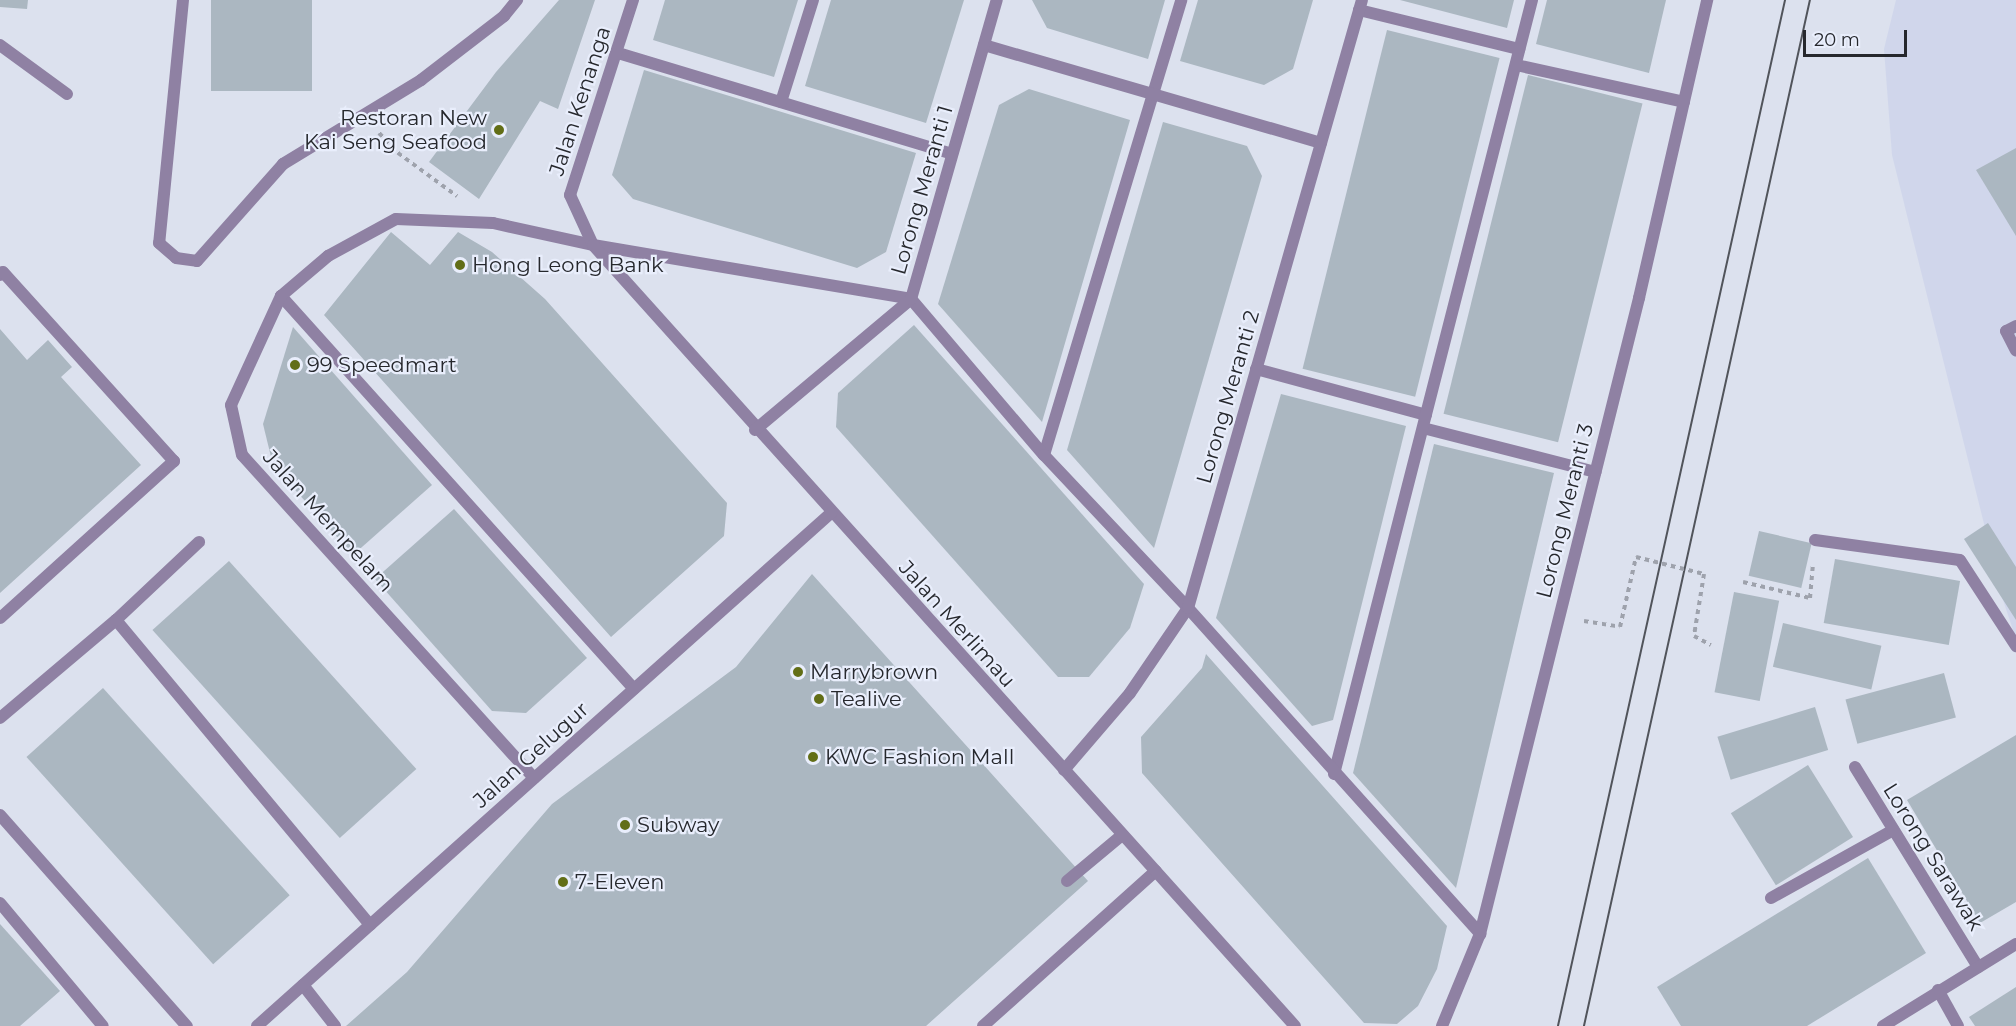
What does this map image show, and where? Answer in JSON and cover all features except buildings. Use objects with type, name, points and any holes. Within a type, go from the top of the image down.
[{"type":"street","points":[[183,0],[159,243],[176,258],[197,261],[283,164],[421,80],[504,16],[517,0]]},
{"type":"street","name":"Jalan Kenanga","points":[[593,245],[570,195],[618,53],[633,0]]},
{"type":"street","points":[[781,102],[813,0]]},
{"type":"street","name":"Lorong Meranti 1","points":[[755,430],[911,298],[997,0]]},
{"type":"street","points":[[1044,455],[1181,0]]},
{"type":"street","points":[[1334,774],[1532,0]]},
{"type":"street","name":"Lorong Meranti 3","points":[[1442,1026],[1480,934],[1595,472],[1707,0]]},
{"type":"street","points":[[1360,5],[1519,49]]},
{"type":"street","name":"Lorong Meranti 2","points":[[1064,770],[1130,693],[1188,608],[1360,5]]},
{"type":"street","points":[[0,45],[68,94]]},
{"type":"street","points":[[984,45],[1321,143]]},
{"type":"street","points":[[618,53],[952,154]]},
{"type":"street","points":[[1516,65],[1684,102]]},
{"type":"street","name":"Jalan Mempelam","points":[[534,778],[242,455],[231,405],[280,296],[328,256],[396,219],[494,224],[593,245],[911,298]]},
{"type":"street","name":"Jalan Merlimau","points":[[593,245],[755,430],[1295,1026]]},
{"type":"street","points":[[0,275],[3,272],[174,461],[0,618]]},
{"type":"street","points":[[280,296],[634,689]]},
{"type":"street","points":[[911,298],[1044,455],[1188,608],[1334,774],[1480,934]]},
{"type":"street","points":[[2016,326],[2006,331],[2016,351]]},
{"type":"street","points":[[1256,369],[1426,415]]},
{"type":"street","points":[[1423,428],[1595,472]]},
{"type":"street","name":"Jalan Gelugur","points":[[257,1026],[831,513]]},
{"type":"street","points":[[1815,540],[1960,560],[2016,646]]},
{"type":"street","points":[[0,718],[116,620],[199,542]]},
{"type":"street","points":[[116,620],[369,926]]},
{"type":"street","name":"Lorong Sarawak","points":[[1855,768],[1978,967]]},
{"type":"street","points":[[0,815],[187,1026]]},
{"type":"street","points":[[1771,898],[1893,830]]},
{"type":"street","points":[[1067,881],[1122,835]]},
{"type":"street","points":[[983,1026],[1156,871]]},
{"type":"street","points":[[0,903],[104,1026]]},
{"type":"street","points":[[1883,1026],[2016,944]]},
{"type":"street","points":[[303,985],[335,1026]]},
{"type":"street","points":[[1938,990],[1958,1026]]},
{"type":"path","points":[[398,153],[494,224]]},
{"type":"path","points":[[1743,582],[1810,598],[1815,540]]},
{"type":"path","points":[[1559,616],[1620,627],[1636,557],[1704,574],[1694,636],[1711,645]]},
{"type":"shaded area","points":[[1896,0],[2016,0],[2016,639],[2003,600],[1892,155],[1884,49]]},
{"type":"tram line","points":[[1558,1026],[1785,0]]},
{"type":"tram line","points":[[1584,1026],[1810,0]]},
{"type":"place","name":"Restoran New Kai Seng Seafood","points":[[499,130]]},
{"type":"place","name":"Hong Leong Bank","points":[[460,265]]},
{"type":"place","name":"99 Speedmart","points":[[295,365]]},
{"type":"place","name":"Marrybrown","points":[[798,672]]},
{"type":"place","name":"Tealive","points":[[819,699]]},
{"type":"place","name":"KWC Fashion Mall","points":[[813,757]]},
{"type":"place","name":"Subway","points":[[625,825]]},
{"type":"place","name":"7-Eleven","points":[[563,882]]}]
